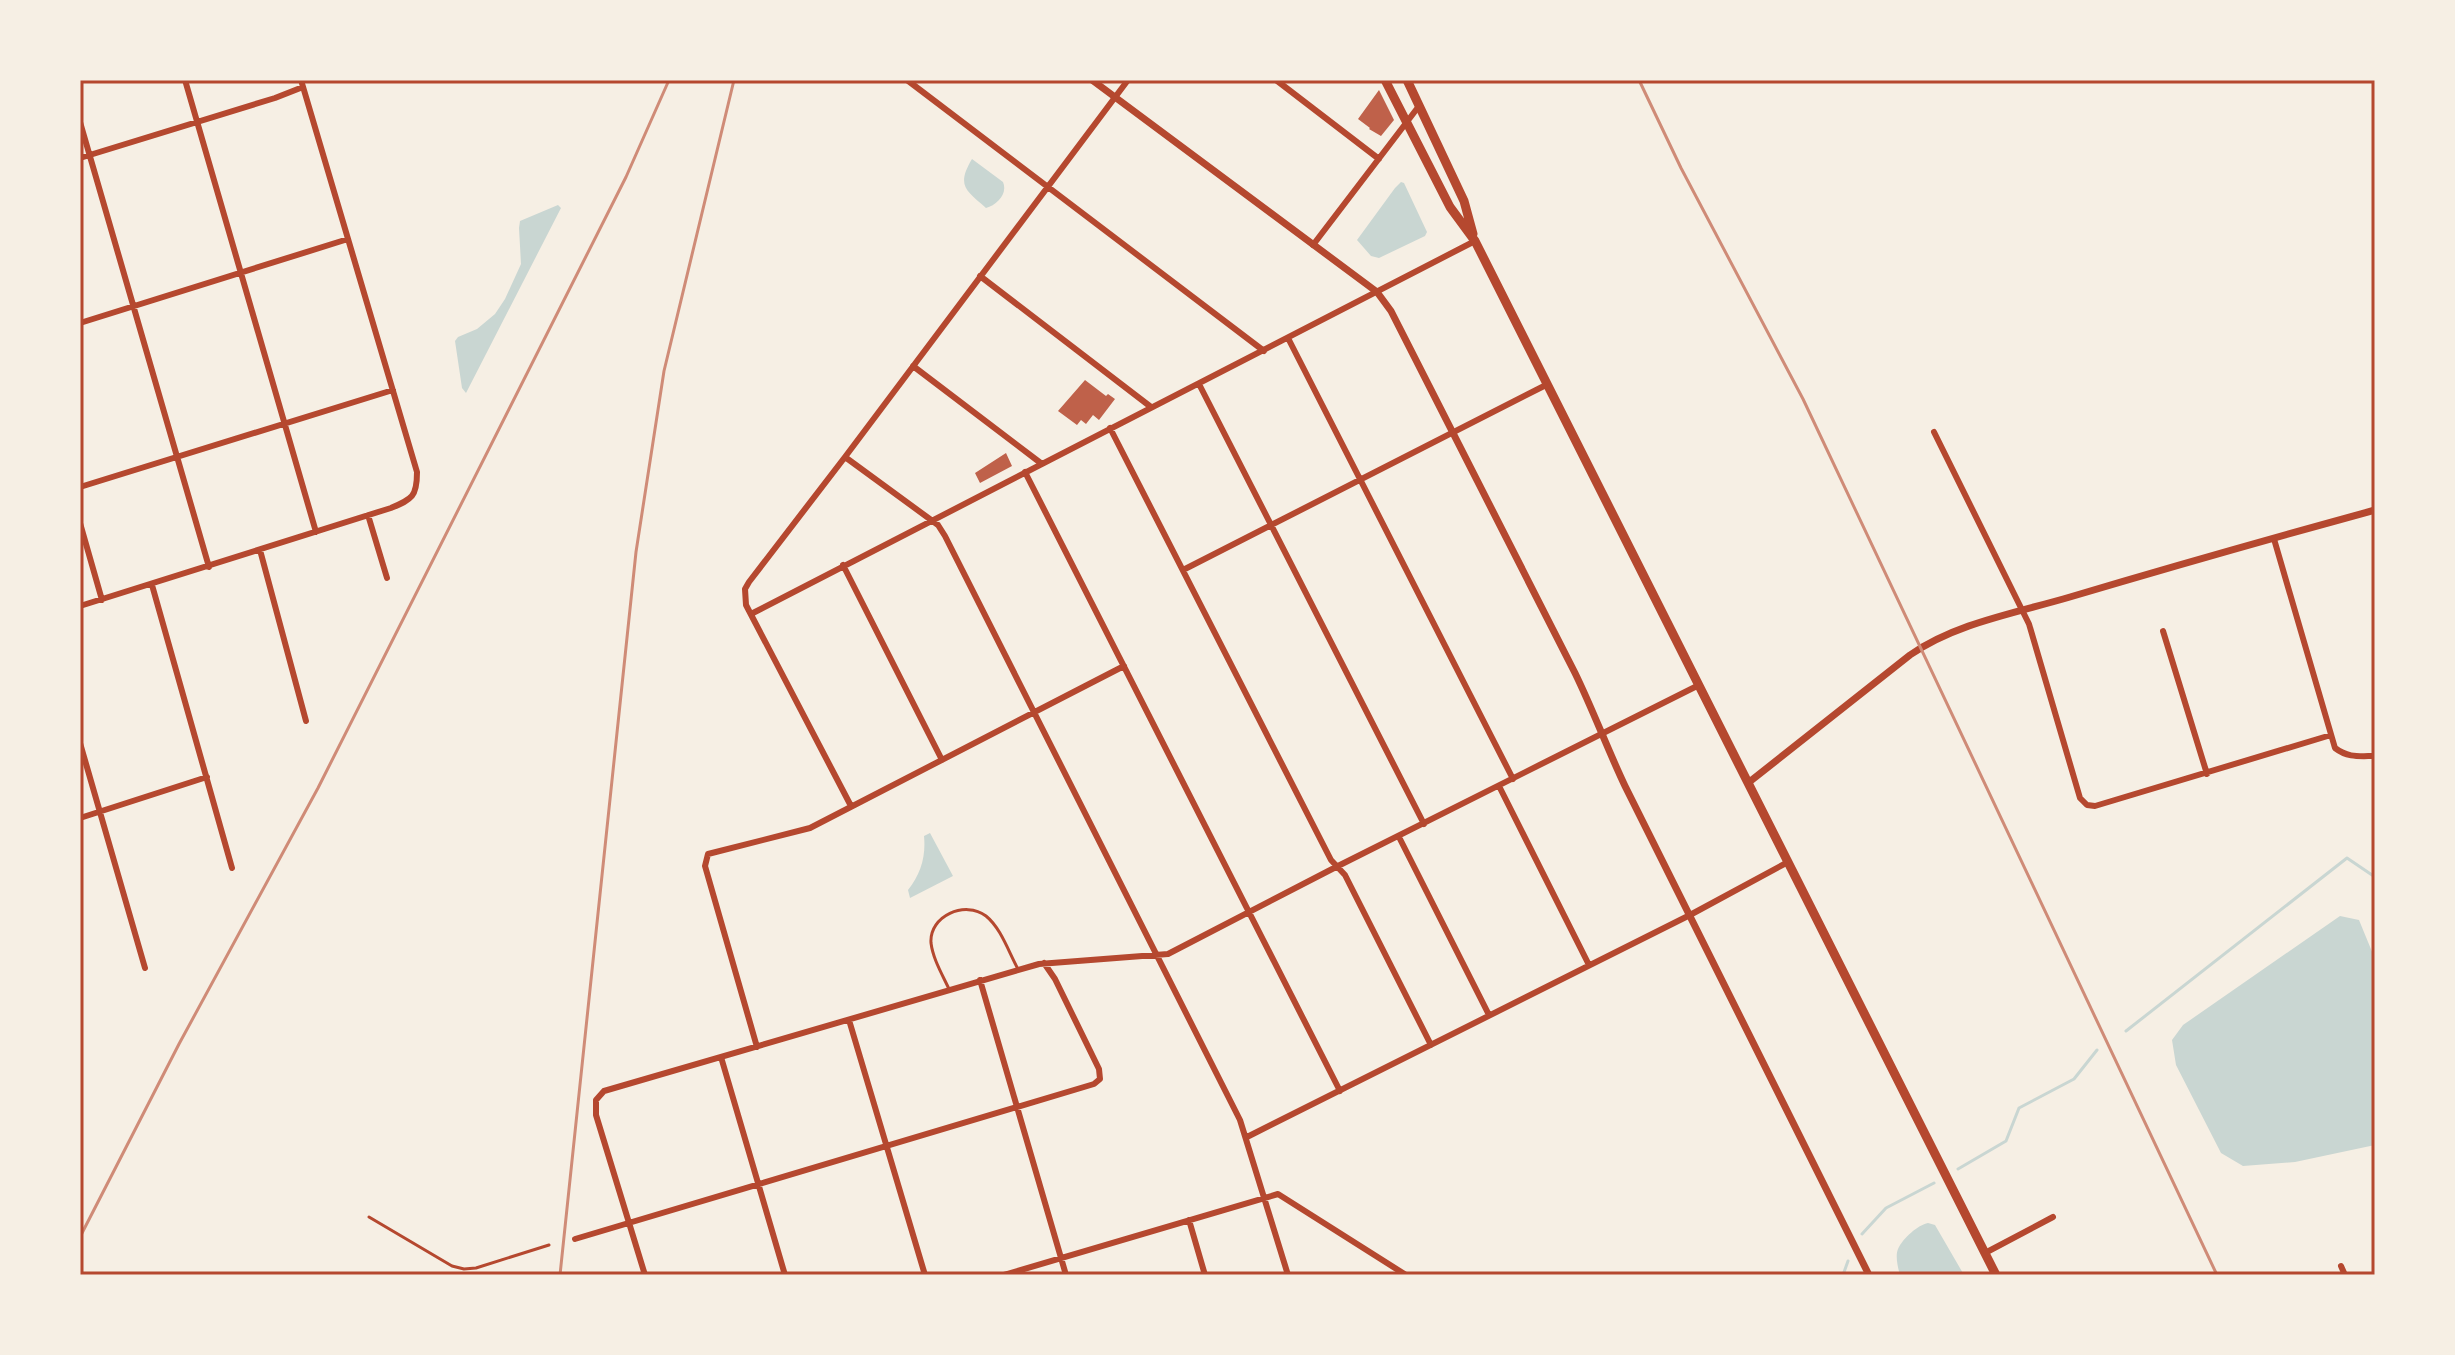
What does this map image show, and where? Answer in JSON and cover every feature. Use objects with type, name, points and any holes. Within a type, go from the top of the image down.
[{"type":"main road","points":[[1385,80],[1450,207],[1475,241],[1996,1275]]},
{"type":"main road","points":[[1407,80],[1464,201],[1475,241]]},
{"type":"street","points":[[185,80],[316,532]]},
{"type":"street","points":[[907,80],[1264,351]]},
{"type":"street","points":[[1092,80],[1377,292],[1397,322],[1575,673],[1625,786],[1869,1275]]},
{"type":"street","points":[[851,806],[746,605],[745,589],[1128,80]]},
{"type":"street","points":[[1276,80],[1379,159]]},
{"type":"street","points":[[80,158],[302,84],[417,472],[415,493],[404,503],[80,606]]},
{"type":"street","points":[[1313,245],[1419,106]]},
{"type":"street","points":[[80,122],[209,567]]},
{"type":"street","points":[[1433,174],[1448,167]]},
{"type":"street","points":[[80,323],[348,239]]},
{"type":"street","points":[[751,614],[1475,241]]},
{"type":"street","points":[[980,276],[1151,407]]},
{"type":"street","points":[[1288,338],[1513,779]]},
{"type":"street","points":[[913,366],[1042,464]]},
{"type":"street","points":[[1199,384],[1424,824]]},
{"type":"street","points":[[1183,570],[1546,385]]},
{"type":"street","points":[[80,487],[393,390]]},
{"type":"street","points":[[1110,428],[1331,860],[1345,875],[1431,1045]]},
{"type":"street","points":[[1934,432],[2029,624],[2080,798],[2087,805],[2095,806],[2207,774],[2331,735]]},
{"type":"street","points":[[845,457],[932,520],[945,536],[1247,1137],[1288,1275]]},
{"type":"street","points":[[1025,472],[1340,1091]]},
{"type":"street","points":[[1748,783],[1921,647],[1957,630],[2375,510]]},
{"type":"street","points":[[368,515],[387,578]]},
{"type":"street","points":[[80,523],[102,600]]},
{"type":"street","points":[[2274,539],[2335,748],[2344,755],[2375,756]]},
{"type":"street","points":[[260,550],[306,721]]},
{"type":"street","points":[[843,565],[942,760]]},
{"type":"street","points":[[152,585],[232,868]]},
{"type":"street","points":[[2163,631],[2207,774]]},
{"type":"street","points":[[757,1047],[705,866],[706,857],[712,852],[810,828],[1124,666]]},
{"type":"street","points":[[645,1275],[596,1115],[596,1100],[604,1091],[1018,969],[1044,963],[1168,954],[1699,685]]},
{"type":"street","points":[[80,743],[145,968]]},
{"type":"street","points":[[80,818],[207,777]]},
{"type":"street","points":[[1499,786],[1589,965]]},
{"type":"street","points":[[1399,837],[1489,1015]]},
{"type":"street","points":[[1247,1137],[1690,915],[1788,862]]},
{"type":"street","points":[[575,1239],[1094,1084],[1100,1079],[1099,1069],[1044,963]]},
{"type":"street","points":[[980,980],[1066,1275]]},
{"type":"street","points":[[849,1020],[925,1275]]},
{"type":"street","points":[[721,1057],[785,1275]]},
{"type":"street","points":[[1004,1275],[1278,1194],[1406,1275]]},
{"type":"street","points":[[1985,1253],[2053,1217]]},
{"type":"street","points":[[1189,1220],[1205,1275]]},
{"type":"street","points":[[2341,1266],[2345,1275]]},
{"type":"lane","points":[[949,989],[934,956],[932,931],[940,920],[959,909],[974,910],[994,925],[1018,969]]},
{"type":"lane","points":[[369,1217],[447,1263],[464,1269],[549,1245]]},
{"type":"shaded area","points":[[972,159],[1003,182],[1004,191],[1000,198],[986,208],[973,197],[964,182]]},
{"type":"shaded area","points":[[1401,182],[1427,232],[1425,236],[1379,258],[1371,256],[1357,240]]},
{"type":"shaded area","points":[[558,205],[561,208],[466,393],[462,388],[455,341],[495,314],[505,299],[521,264],[520,221]]},
{"type":"shaded area","points":[[930,833],[953,876],[910,898],[908,890],[923,858],[924,836]]},
{"type":"shaded area","points":[[2340,916],[2359,920],[2375,959],[2375,1145],[2295,1162],[2243,1166],[2221,1153],[2176,1065],[2172,1040],[2183,1025]]},
{"type":"shaded area","points":[[1928,1223],[1935,1225],[1964,1275],[1900,1275],[1898,1249],[1911,1233]]},
{"type":"building","points":[[1379,90],[1394,120],[1381,136],[1358,119]]},
{"type":"building","points":[[1085,380],[1115,399],[1099,420],[1093,415],[1086,424],[1081,420],[1077,425],[1058,411]]},
{"type":"building","points":[[1006,453],[1012,466],[980,483],[975,473]]},
{"type":"waterway","points":[[2126,1031],[2347,858],[2375,877]]},
{"type":"waterway","points":[[1958,1169],[2006,1141],[2019,1108],[2074,1079],[2097,1050]]},
{"type":"waterway","points":[[1862,1234],[1886,1208],[1934,1183]]},
{"type":"waterway","points":[[1843,1275],[1848,1261]]},
{"type":"railway","points":[[80,1237],[179,1044],[318,788],[626,177],[669,80]]},
{"type":"railway","points":[[560,1275],[636,552],[664,371],[734,80]]},
{"type":"railway","points":[[1639,80],[1681,168],[1803,399],[2217,1275]]}]
